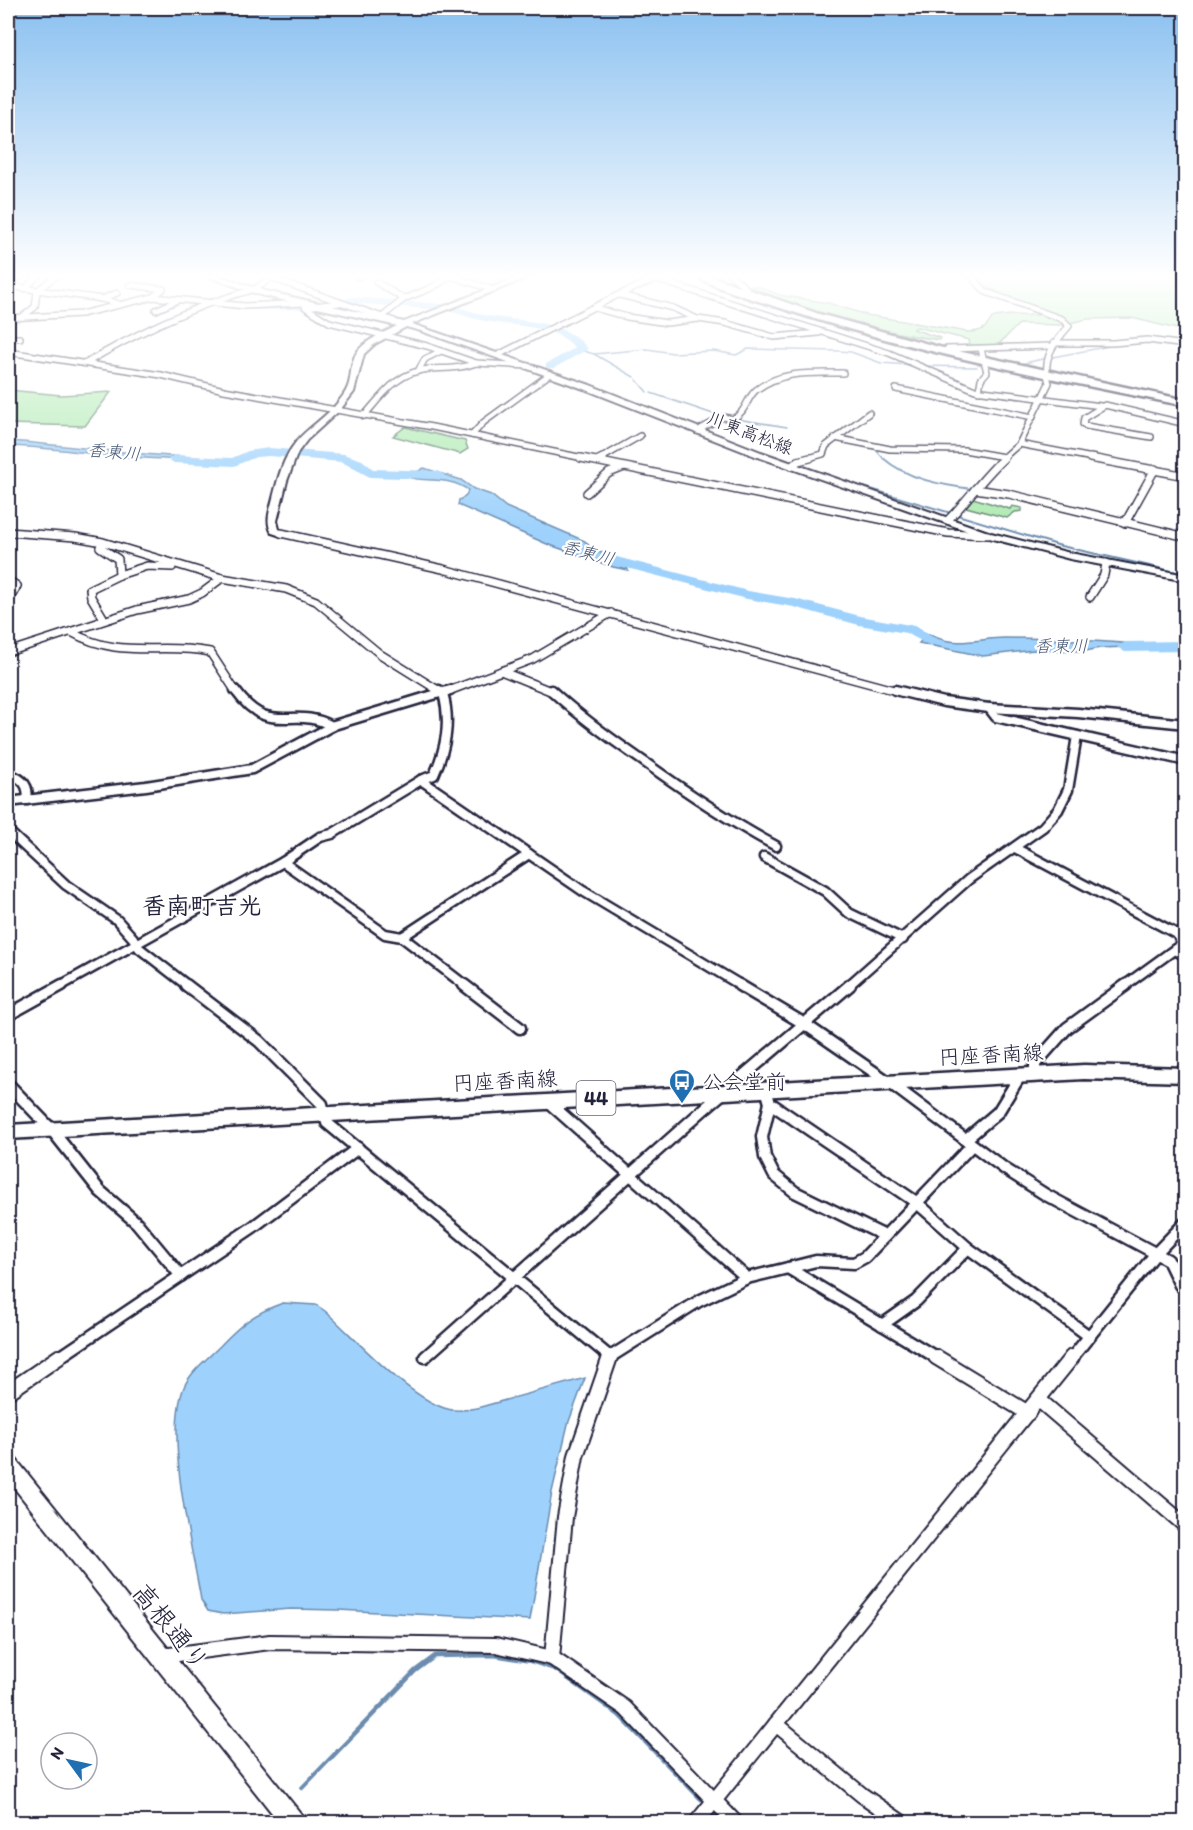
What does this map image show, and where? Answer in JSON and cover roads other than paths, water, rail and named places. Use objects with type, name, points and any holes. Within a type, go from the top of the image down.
[{"type":"highway","points":[[999,359],[1185,401]]},
{"type":"main road","points":[[276,530],[286,471],[300,443],[335,411],[355,382],[358,359]]},
{"type":"main road","name":"川東高松線","points":[[510,359],[792,466],[988,535],[1106,563],[1185,578]]},
{"type":"main road","name":"円座香南線","points":[[8,1132],[725,1091],[768,1096],[890,1083],[1084,1072],[1185,1076]]},
{"type":"main road","name":"高根通り","points":[[8,1465],[293,1822]]},
{"type":"street","points":[[60,359],[161,375],[224,390],[472,435],[948,533],[970,536],[988,535]]},
{"type":"street","points":[[86,363],[92,359]]},
{"type":"street","points":[[418,371],[425,359]]},
{"type":"street","points":[[465,359],[476,363],[528,366]]},
{"type":"street","points":[[904,359],[979,391],[1128,409],[1185,424]]},
{"type":"street","points":[[979,391],[981,378],[987,372],[983,359]]},
{"type":"street","points":[[948,520],[987,473],[1019,444],[1048,383],[1047,372],[1050,359]]},
{"type":"street","points":[[364,416],[403,377],[418,371],[465,369],[476,363]]},
{"type":"street","points":[[697,431],[723,417],[733,419],[742,414],[755,391],[792,373],[843,373]]},
{"type":"street","points":[[472,435],[484,422],[550,374]]},
{"type":"street","points":[[896,389],[1033,417]]},
{"type":"street","points":[[1101,406],[1086,416],[1083,424],[1151,437]]},
{"type":"street","points":[[792,466],[798,461],[823,454],[826,446],[869,412]]},
{"type":"street","points":[[597,461],[640,436]]},
{"type":"street","points":[[835,438],[890,449],[964,450],[1004,457]]},
{"type":"street","points":[[1019,444],[1185,476]]},
{"type":"street","points":[[588,493],[609,473],[626,466]]},
{"type":"street","points":[[1125,523],[1155,469]]},
{"type":"street","points":[[975,489],[1009,494],[1185,537]]},
{"type":"street","points":[[276,530],[422,564],[898,691],[951,703],[1185,724]]},
{"type":"street","points":[[8,532],[75,537],[103,542],[222,578],[286,588],[316,601],[332,612],[380,654],[443,693],[447,704],[446,745],[434,775],[421,780],[332,834],[320,837],[283,862],[8,1015]]},
{"type":"street","points":[[103,542],[100,546],[120,559],[119,575]]},
{"type":"street","points":[[1090,597],[1104,575],[1106,563]]},
{"type":"street","points":[[99,622],[103,616],[91,597],[90,589],[119,575],[147,566],[187,568]]},
{"type":"street","points":[[8,652],[137,610],[189,599],[202,593],[222,578]]},
{"type":"street","points":[[8,580],[17,586],[8,602]]},
{"type":"street","points":[[8,802],[146,786],[252,769],[332,726],[443,693],[512,665],[533,659],[611,613]]},
{"type":"street","points":[[71,632],[100,646],[166,650],[197,648],[210,652],[241,699],[261,715],[278,719],[319,718],[332,726]]},
{"type":"street","points":[[501,671],[551,690],[579,716],[690,795],[738,826],[776,846]]},
{"type":"street","points":[[989,708],[996,717],[1185,761]]},
{"type":"street","points":[[426,1357],[725,1091],[903,939],[969,879],[1043,827],[1058,810],[1068,790],[1077,736]]},
{"type":"street","points":[[8,774],[28,785],[27,800]]},
{"type":"street","points":[[421,780],[583,891],[803,1023],[1046,1195],[1168,1260],[1180,1285],[1185,1290]]},
{"type":"street","points":[[8,831],[67,886],[112,915],[140,948],[259,1041],[322,1104],[327,1123],[610,1357]]},
{"type":"street","points":[[552,1658],[565,1517],[576,1456],[610,1357],[699,1301],[747,1278],[816,1261],[854,1263],[865,1257],[969,1142],[1002,1111],[1035,1064],[1067,1028],[1182,944],[1177,934],[1015,848]]},
{"type":"street","points":[[283,862],[394,938],[402,937],[529,854]]},
{"type":"street","points":[[764,857],[825,891],[849,913],[903,939]]},
{"type":"street","points":[[402,937],[520,1028]]},
{"type":"street","points":[[1174,950],[1185,956]]},
{"type":"street","points":[[8,1084],[51,1129],[100,1191],[137,1223],[181,1276]]},
{"type":"street","points":[[885,1236],[795,1192],[774,1175],[765,1157],[762,1137],[768,1096],[916,1202],[968,1248],[1089,1336]]},
{"type":"street","points":[[547,1101],[747,1278]]},
{"type":"street","points":[[8,1392],[253,1227],[358,1148]]},
{"type":"street","points":[[697,1822],[1156,1253],[1185,1222]]},
{"type":"street","points":[[882,1325],[916,1301],[968,1248]]},
{"type":"street","points":[[788,1268],[1028,1413]]},
{"type":"street","points":[[1039,1400],[1185,1526]]},
{"type":"street","points":[[160,1656],[270,1642],[496,1645],[552,1658],[625,1708],[735,1822]]},
{"type":"street","points":[[776,1724],[862,1795],[901,1822]]},
{"type":"water","points":[[8,441],[191,457],[201,459],[202,462],[8,446]]},
{"type":"water","points":[[424,468],[461,480],[474,489],[491,495],[506,507],[585,541],[591,548],[624,561],[628,570],[547,544],[458,505],[459,500],[466,496],[468,490],[461,486],[446,481],[407,477]]},
{"type":"water","points":[[911,627],[939,639],[956,642],[1023,638],[1156,646],[1100,648],[1086,651],[1034,650],[983,656],[919,643],[922,636],[910,630]]},
{"type":"water","points":[[283,1303],[316,1305],[413,1391],[448,1409],[477,1408],[585,1378],[568,1424],[552,1492],[530,1620],[338,1610],[291,1609],[223,1614],[208,1611],[201,1600],[186,1522],[178,1462],[179,1408],[184,1387],[200,1365],[248,1320]]},
{"type":"waterway","points":[[550,366],[562,359]]},
{"type":"waterway","points":[[603,359],[634,377]]},
{"type":"waterway","points":[[871,359],[881,363],[909,365]]},
{"type":"waterway","points":[[1025,363],[1041,359]]},
{"type":"waterway","points":[[922,366],[977,367]]},
{"type":"waterway","points":[[636,379],[647,392]]},
{"type":"waterway","points":[[651,393],[722,417]]},
{"type":"waterway","points":[[737,419],[787,427]]},
{"type":"waterway","points":[[876,450],[883,458]]},
{"type":"waterway","name":"香東川","points":[[174,459],[234,462],[253,454],[269,452],[344,458],[357,463],[370,473],[438,475]]},
{"type":"waterway","points":[[883,458],[914,476],[948,485],[972,489],[980,478]]},
{"type":"waterway","points":[[864,487],[1061,546],[1181,573]]},
{"type":"waterway","name":"香東川","points":[[601,557],[747,595],[795,603],[859,620],[910,629],[931,641]]},
{"type":"waterway","name":"香東川","points":[[1125,647],[1186,646]]},
{"type":"waterway","points":[[302,1788],[415,1671],[435,1656],[494,1655],[531,1661],[555,1669],[619,1715],[701,1799]]},
{"type":"waterway","points":[[715,1814],[722,1822]]},
{"type":"place","name":"公会堂前","points":[[682,1105]]},
{"type":"district","name":"香南町吉光","points":[[202,906]]}]
